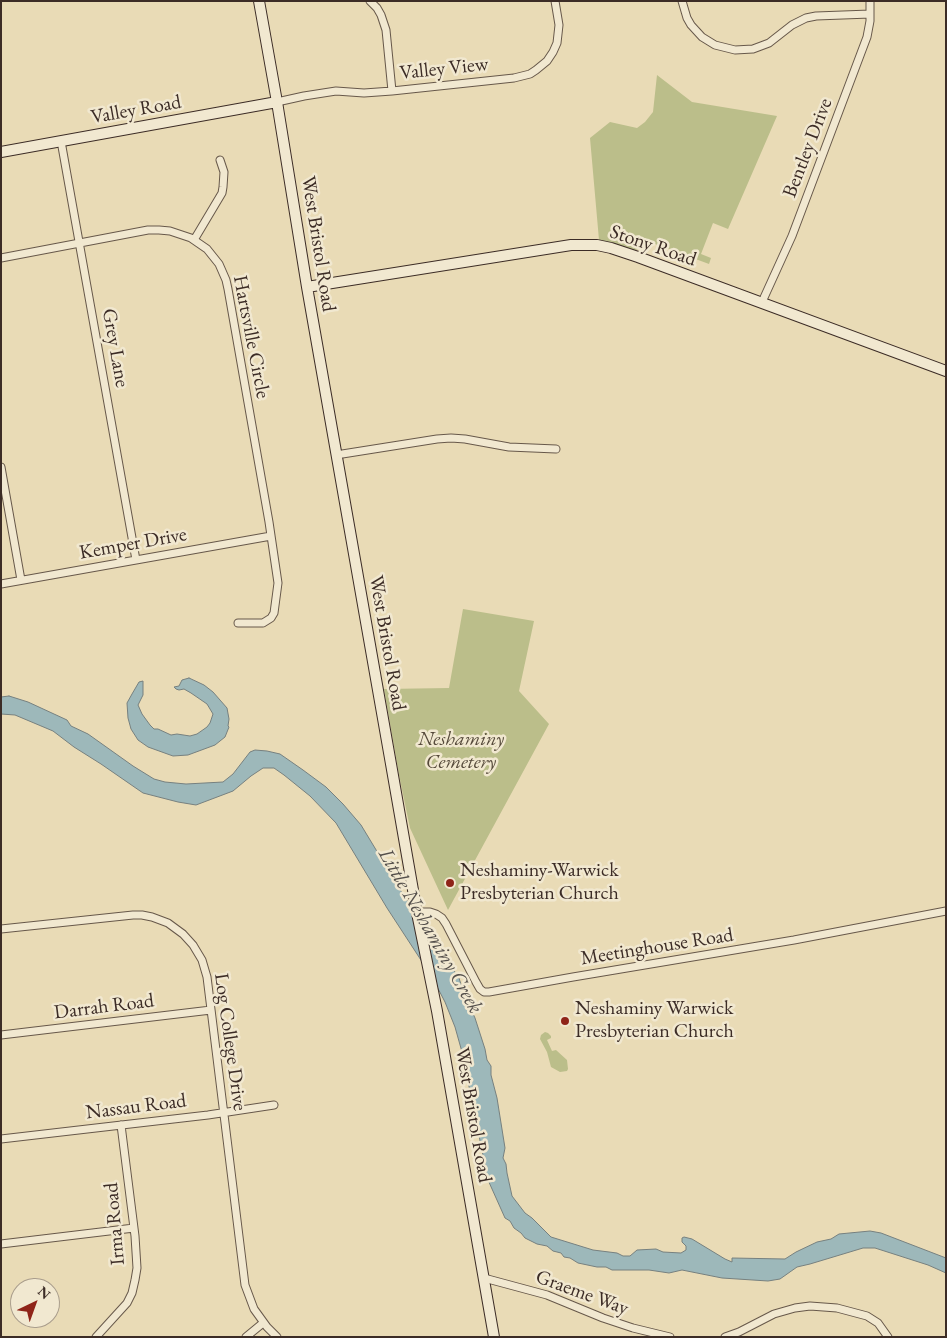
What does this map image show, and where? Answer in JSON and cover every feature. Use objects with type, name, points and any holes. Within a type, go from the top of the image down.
[{"type":"main road","name":"West Bristol Road","points":[[259,1],[336,455],[494,1337]]},
{"type":"main road","name":"Valley Road","points":[[1,152],[277,102]]},
{"type":"main road","name":"Stony Road","points":[[307,287],[571,245],[597,245],[611,248],[762,302],[946,371]]},
{"type":"street","points":[[370,1],[382,15],[386,30],[392,91]]},
{"type":"street","points":[[376,8],[384,1]]},
{"type":"street","name":"Valley View","points":[[277,102],[336,91],[364,93],[392,91],[514,78],[530,74],[547,61],[557,43],[559,25],[555,1]]},
{"type":"street","points":[[682,1],[687,18],[702,37],[716,45],[735,50],[753,49],[769,43],[792,25],[806,18],[870,14]]},
{"type":"street","name":"Bentley Drive","points":[[762,302],[792,236],[864,46],[869,30],[870,1]]},
{"type":"street","name":"Grey Lane","points":[[62,141],[136,560]]},
{"type":"street","points":[[194,240],[222,193],[224,172],[220,160]]},
{"type":"street","name":"Hartsville Circle","points":[[1,258],[148,230],[170,231],[182,234],[194,240],[214,256],[226,280],[278,583],[274,613],[271,618],[263,623],[238,623]]},
{"type":"street","points":[[336,455],[451,438],[509,447],[556,449]]},
{"type":"street","points":[[1,467],[21,580]]},
{"type":"street","name":"Kemper Drive","points":[[1,584],[271,536]]},
{"type":"street","name":"Meetinghouse Road","points":[[417,912],[430,912],[442,918],[480,989],[484,992],[489,992],[794,940],[946,911]]},
{"type":"street","name":"Log College Drive","points":[[1,930],[142,915],[168,923],[183,934],[198,952],[206,972],[244,1278],[248,1297],[254,1309],[263,1323],[277,1337]]},
{"type":"street","name":"Darrah Road","points":[[1,1035],[210,1010]]},
{"type":"street","name":"Nassau Road","points":[[1,1139],[274,1105]]},
{"type":"street","name":"Irma Road","points":[[96,1337],[122,1308],[132,1293],[137,1268],[121,1125]]},
{"type":"street","points":[[1,1244],[134,1228]]},
{"type":"street","name":"Graeme Way","points":[[484,1278],[547,1295],[645,1334],[670,1337]]},
{"type":"street","points":[[725,1337],[774,1314],[810,1306],[837,1308],[867,1316],[878,1323],[888,1337]]},
{"type":"street","points":[[246,1337],[263,1323]]},
{"type":"green space","points":[[657,75],[692,102],[777,116],[728,229],[713,223],[701,254],[711,258],[709,264],[647,241],[634,251],[599,240],[590,138],[610,122],[637,128],[645,122],[653,112]]},
{"type":"green space","name":"Neshaminy Cemetery","points":[[463,609],[534,621],[519,691],[549,724],[448,910],[410,828],[384,689],[449,688]]},
{"type":"green space","points":[[545,1032],[551,1036],[547,1040],[552,1051],[556,1050],[567,1060],[567,1071],[560,1072],[551,1067],[547,1052],[540,1039],[541,1035]]},
{"type":"water","points":[[189,678],[204,685],[213,692],[227,708],[229,727],[225,737],[215,745],[188,755],[173,756],[148,747],[138,740],[131,729],[127,703],[139,682],[143,681],[143,695],[138,705],[142,714],[154,729],[171,735],[190,736],[197,734],[207,727],[213,714],[207,704],[184,689],[179,690],[174,687],[179,686],[182,680]]},
{"type":"water","points":[[9,696],[28,702],[67,720],[71,726],[88,734],[154,779],[186,784],[223,782],[233,774],[250,752],[255,750],[280,754],[326,787],[361,825],[404,896],[459,978],[475,1018],[487,1060],[491,1066],[491,1075],[497,1098],[505,1148],[503,1158],[506,1164],[512,1196],[525,1213],[551,1237],[593,1250],[630,1256],[637,1250],[656,1249],[663,1252],[681,1253],[686,1250],[686,1246],[682,1242],[684,1237],[692,1239],[732,1262],[732,1258],[785,1259],[817,1242],[831,1239],[839,1234],[870,1231],[881,1233],[946,1258],[946,1273],[928,1265],[875,1248],[863,1248],[797,1267],[780,1279],[768,1281],[722,1278],[682,1270],[669,1273],[649,1270],[612,1270],[606,1267],[578,1263],[547,1246],[537,1244],[525,1238],[505,1218],[488,1180],[462,1052],[445,1002],[432,977],[387,908],[336,823],[310,796],[274,768],[263,768],[233,791],[196,805],[143,793],[53,731],[15,715],[1,714],[1,697]]},
{"type":"place","name":"Neshaminy-Warwick Presbyterian Church","points":[[450,883]]},
{"type":"place","name":"Neshaminy Warwick Presbyterian Church","points":[[565,1021]]},
{"type":"water label","name":"Little Neshaminy Creek","points":[[430,931]]}]
